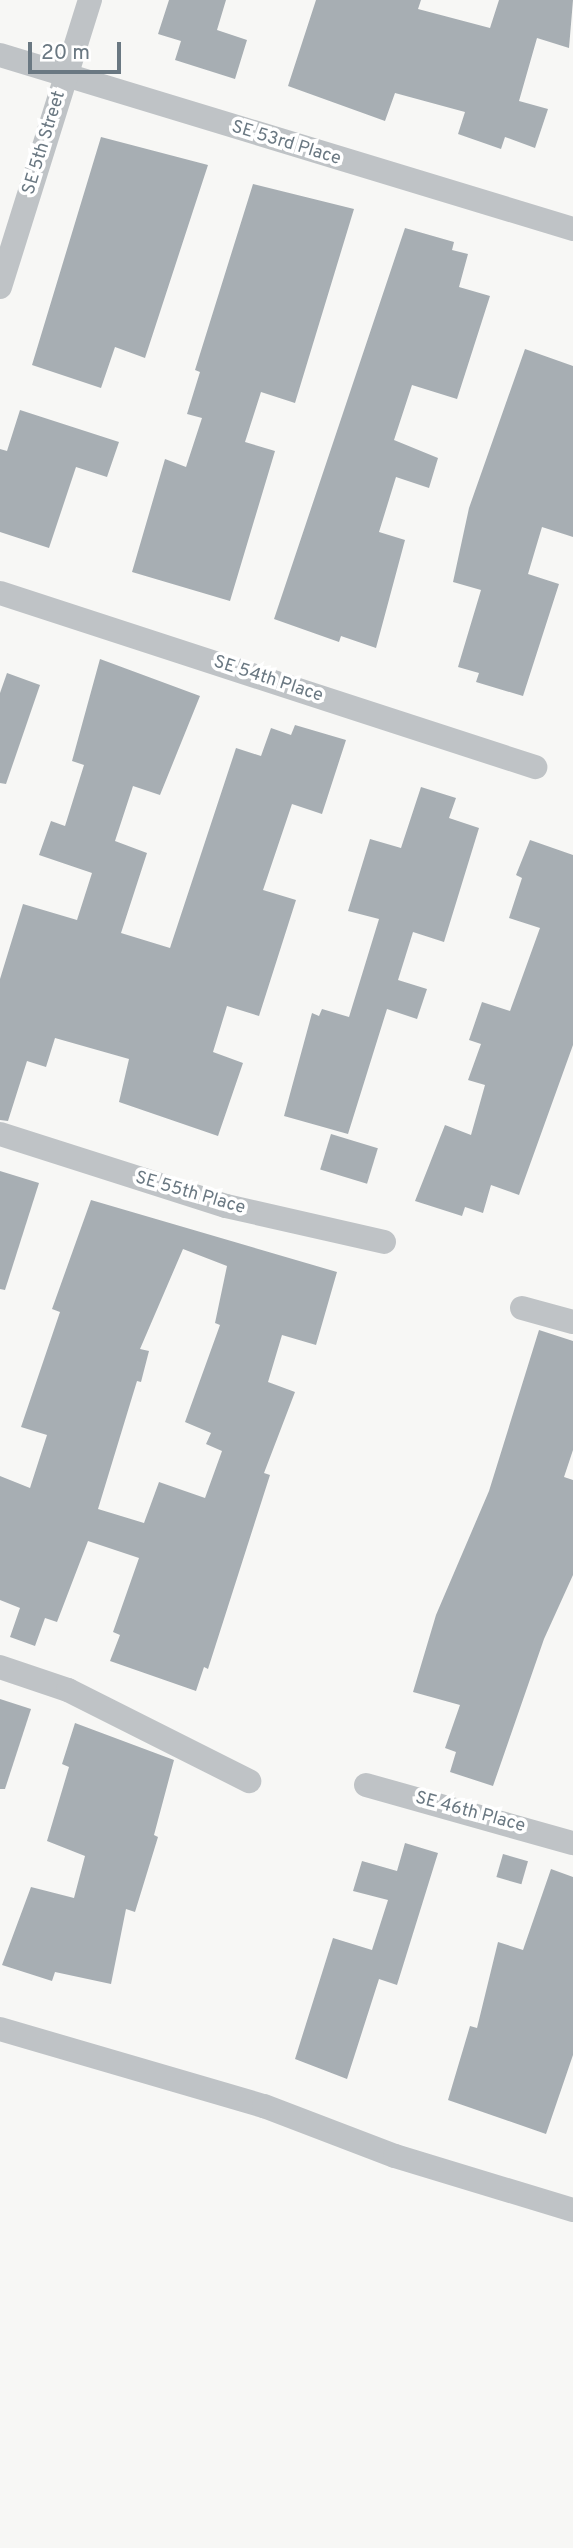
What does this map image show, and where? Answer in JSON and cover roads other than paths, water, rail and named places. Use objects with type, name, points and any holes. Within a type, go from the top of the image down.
[{"type":"street","name":"SE 5th Street","points":[[0,287],[90,0]]},
{"type":"street","name":"SE 53rd Place","points":[[0,55],[573,229]]},
{"type":"street","name":"SE 54th Place","points":[[0,593],[535,767]]},
{"type":"street","name":"SE 55th Place","points":[[0,1134],[226,1206],[384,1242]]},
{"type":"street","points":[[522,1308],[573,1322]]},
{"type":"street","points":[[0,1667],[68,1690],[249,1782]]},
{"type":"street","name":"SE 46th Place","points":[[366,1785],[573,1843]]},
{"type":"street","points":[[0,2029],[264,2106],[395,2156],[573,2210]]}]
